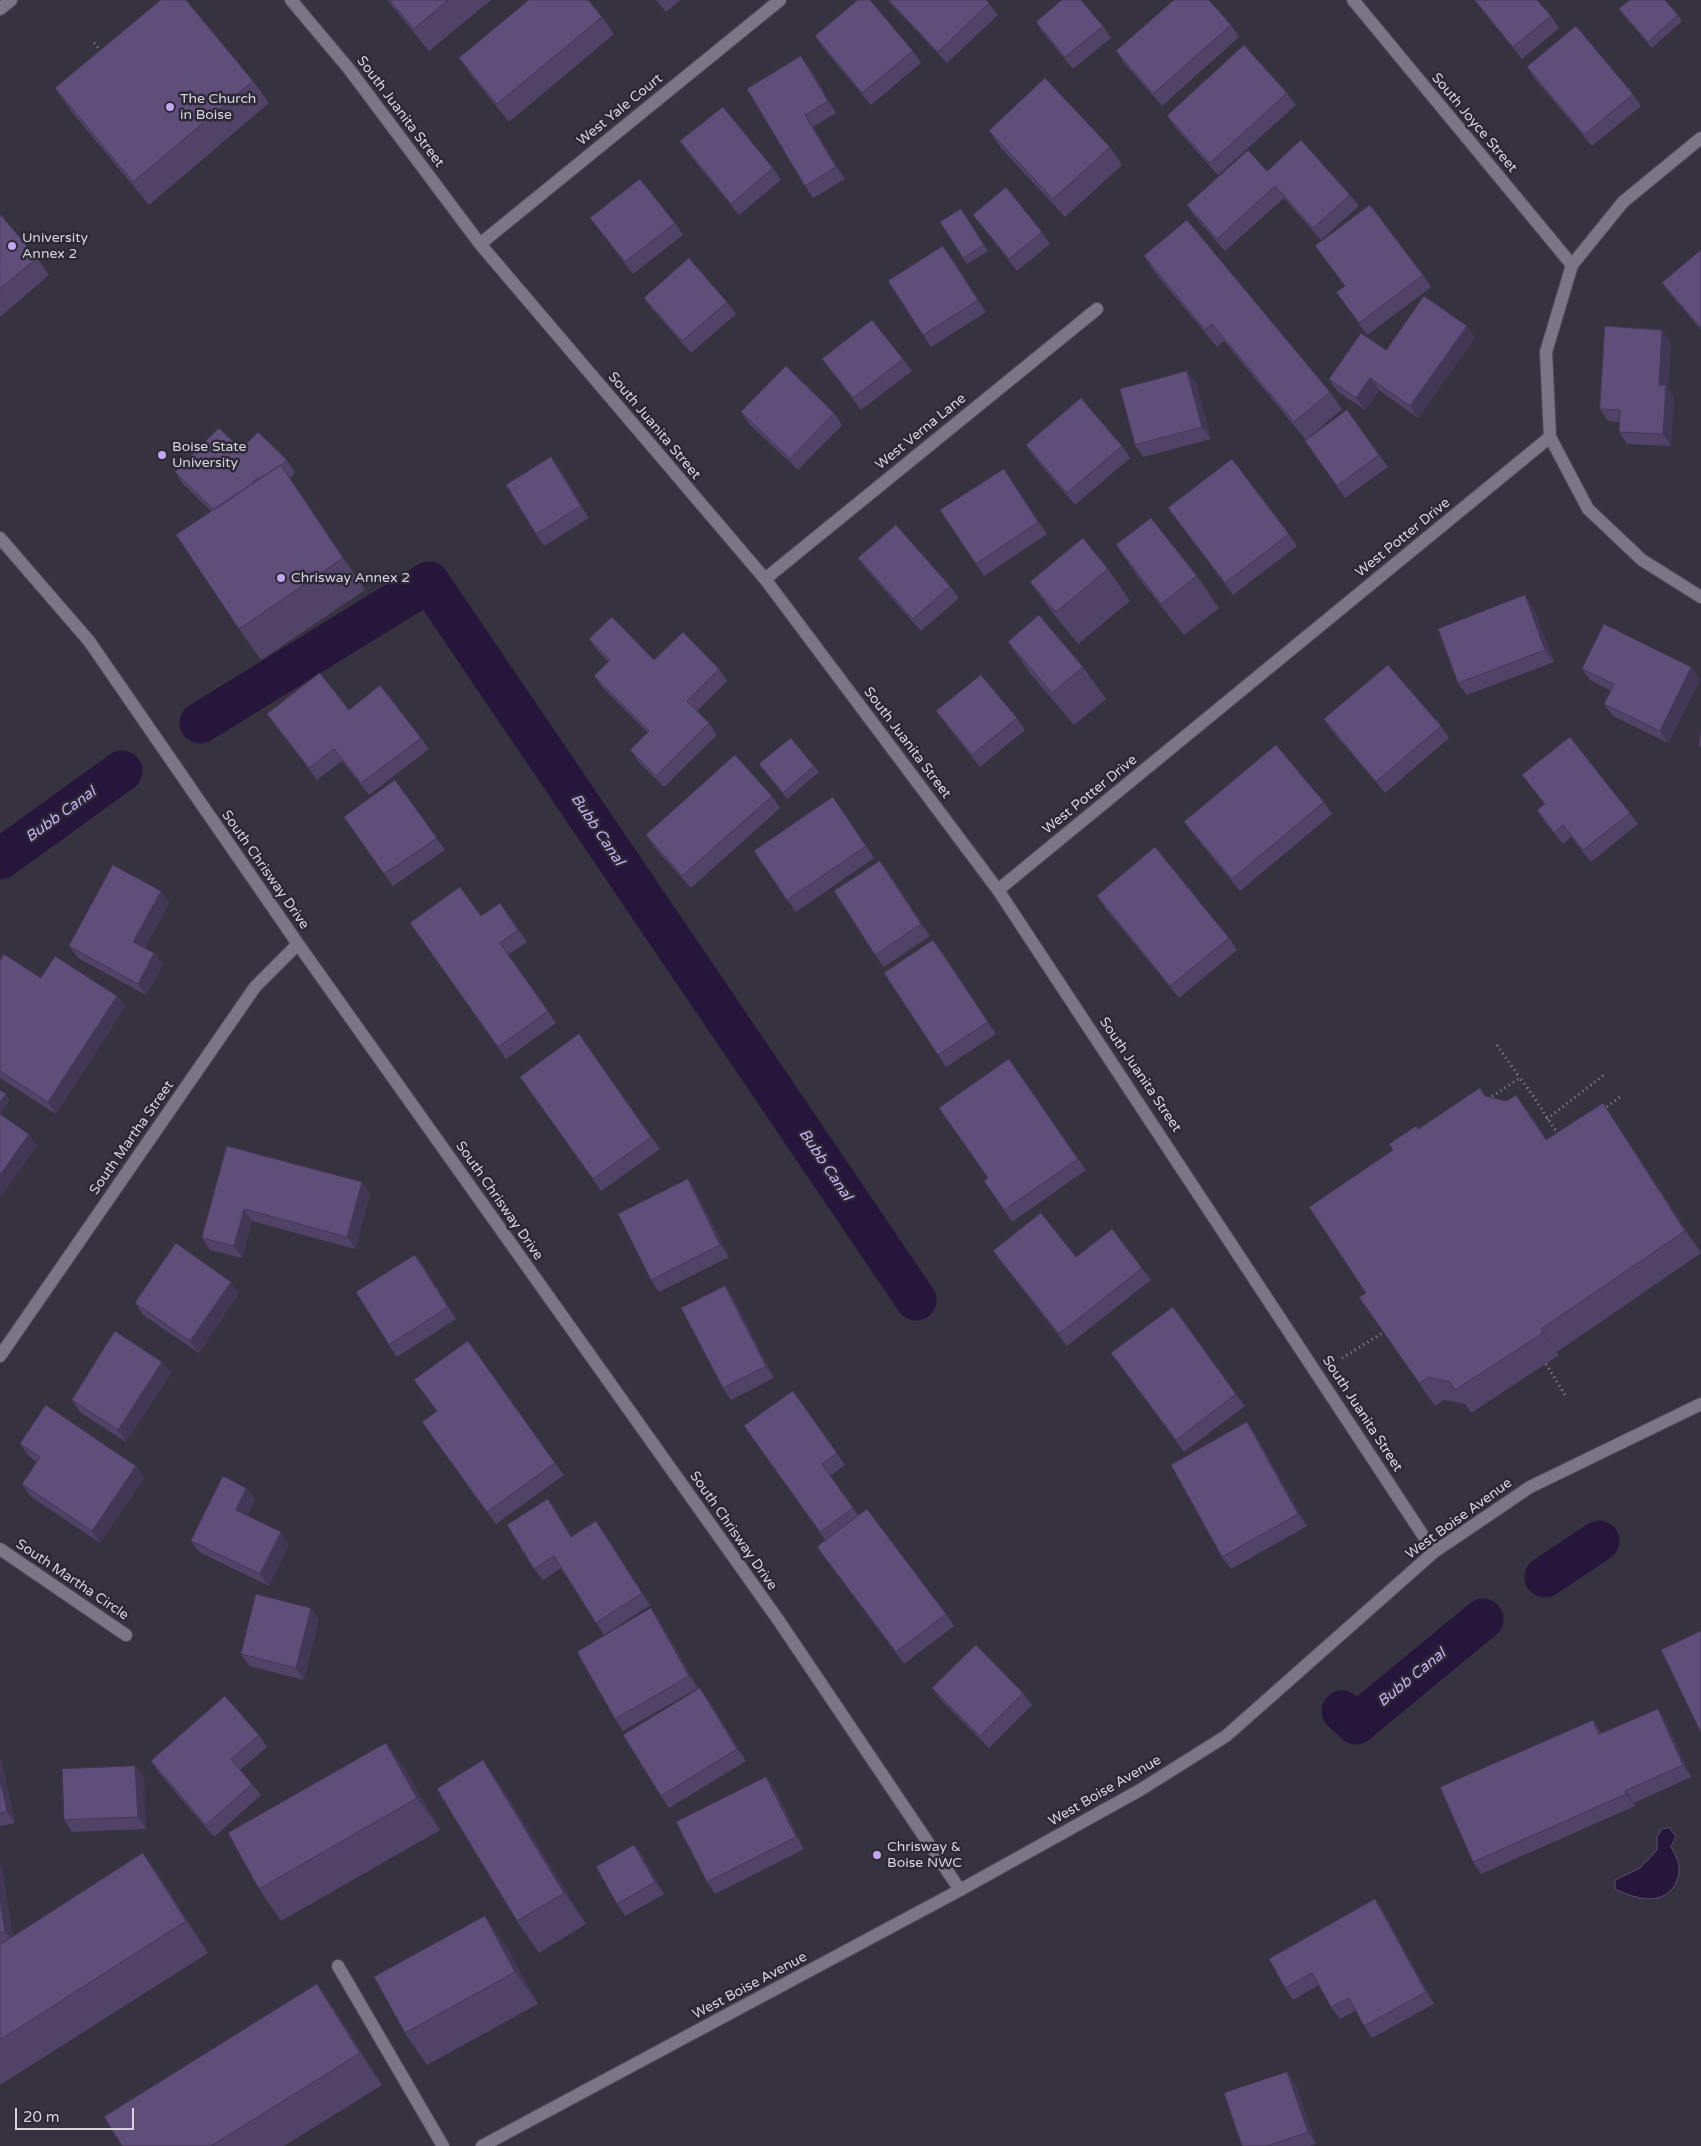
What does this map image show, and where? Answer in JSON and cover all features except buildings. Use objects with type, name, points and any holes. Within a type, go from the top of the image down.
[{"type":"street","points":[[0,9],[12,0]]},
{"type":"street","name":"South Juanita Street","points":[[291,0],[350,69],[480,244],[765,579],[998,890],[1434,1552]]},
{"type":"street","name":"West Yale Court","points":[[480,244],[780,0]]},
{"type":"street","name":"South Joyce Street","points":[[1353,0],[1572,265]]},
{"type":"street","points":[[1701,138],[1623,202],[1572,265],[1546,352],[1550,437],[1588,509],[1642,560],[1701,598]]},
{"type":"street","name":"West Verna Lane","points":[[765,579],[1097,309]]},
{"type":"street","name":"West Potter Drive","points":[[998,890],[1550,437]]},
{"type":"street","name":"South Chrisway Drive","points":[[0,538],[89,641],[298,944],[779,1621],[960,1890]]},
{"type":"street","name":"South Martha Street","points":[[0,1356],[255,987],[298,944]]},
{"type":"street","name":"West Boise Avenue","points":[[482,2146],[960,1890],[1140,1790],[1226,1736],[1434,1552],[1530,1488],[1701,1404]]},
{"type":"street","name":"South Martha Circle","points":[[0,1549],[126,1635]]},
{"type":"street","points":[[338,1966],[443,2146]]},
{"type":"path","points":[[94,43],[106,57]]},
{"type":"path","points":[[1497,1045],[1564,1142]]},
{"type":"path","points":[[1547,1119],[1605,1074]]},
{"type":"path","points":[[1481,1103],[1520,1078]]},
{"type":"path","points":[[1600,1113],[1622,1096]]},
{"type":"path","points":[[1342,1358],[1384,1332]]},
{"type":"path","points":[[1546,1364],[1566,1398]]},
{"type":"shaded area","points":[[1669,1828],[1676,1836],[1671,1847],[1679,1865],[1678,1877],[1673,1888],[1667,1894],[1653,1899],[1630,1895],[1615,1889],[1615,1880],[1640,1868],[1657,1850],[1657,1837],[1662,1829]]},
{"type":"waterway","name":"Bubb Canal","points":[[200,723],[429,582],[916,1300]]},
{"type":"waterway","name":"Bubb Canal","points":[[0,859],[122,771]]},
{"type":"waterway","name":"Bubb Canal","points":[[1545,1577],[1599,1541]]},
{"type":"waterway","name":"Bubb Canal","points":[[1342,1711],[1356,1724],[1483,1619]]},
{"type":"place","name":"The Church in Boise","points":[[170,107]]},
{"type":"place","name":"University Annex 2","points":[[12,246]]},
{"type":"place","name":"Boise State University","points":[[162,455]]},
{"type":"place","name":"Chrisway Annex 2","points":[[281,578]]},
{"type":"place","name":"Chrisway & Boise NWC","points":[[877,1855]]}]
